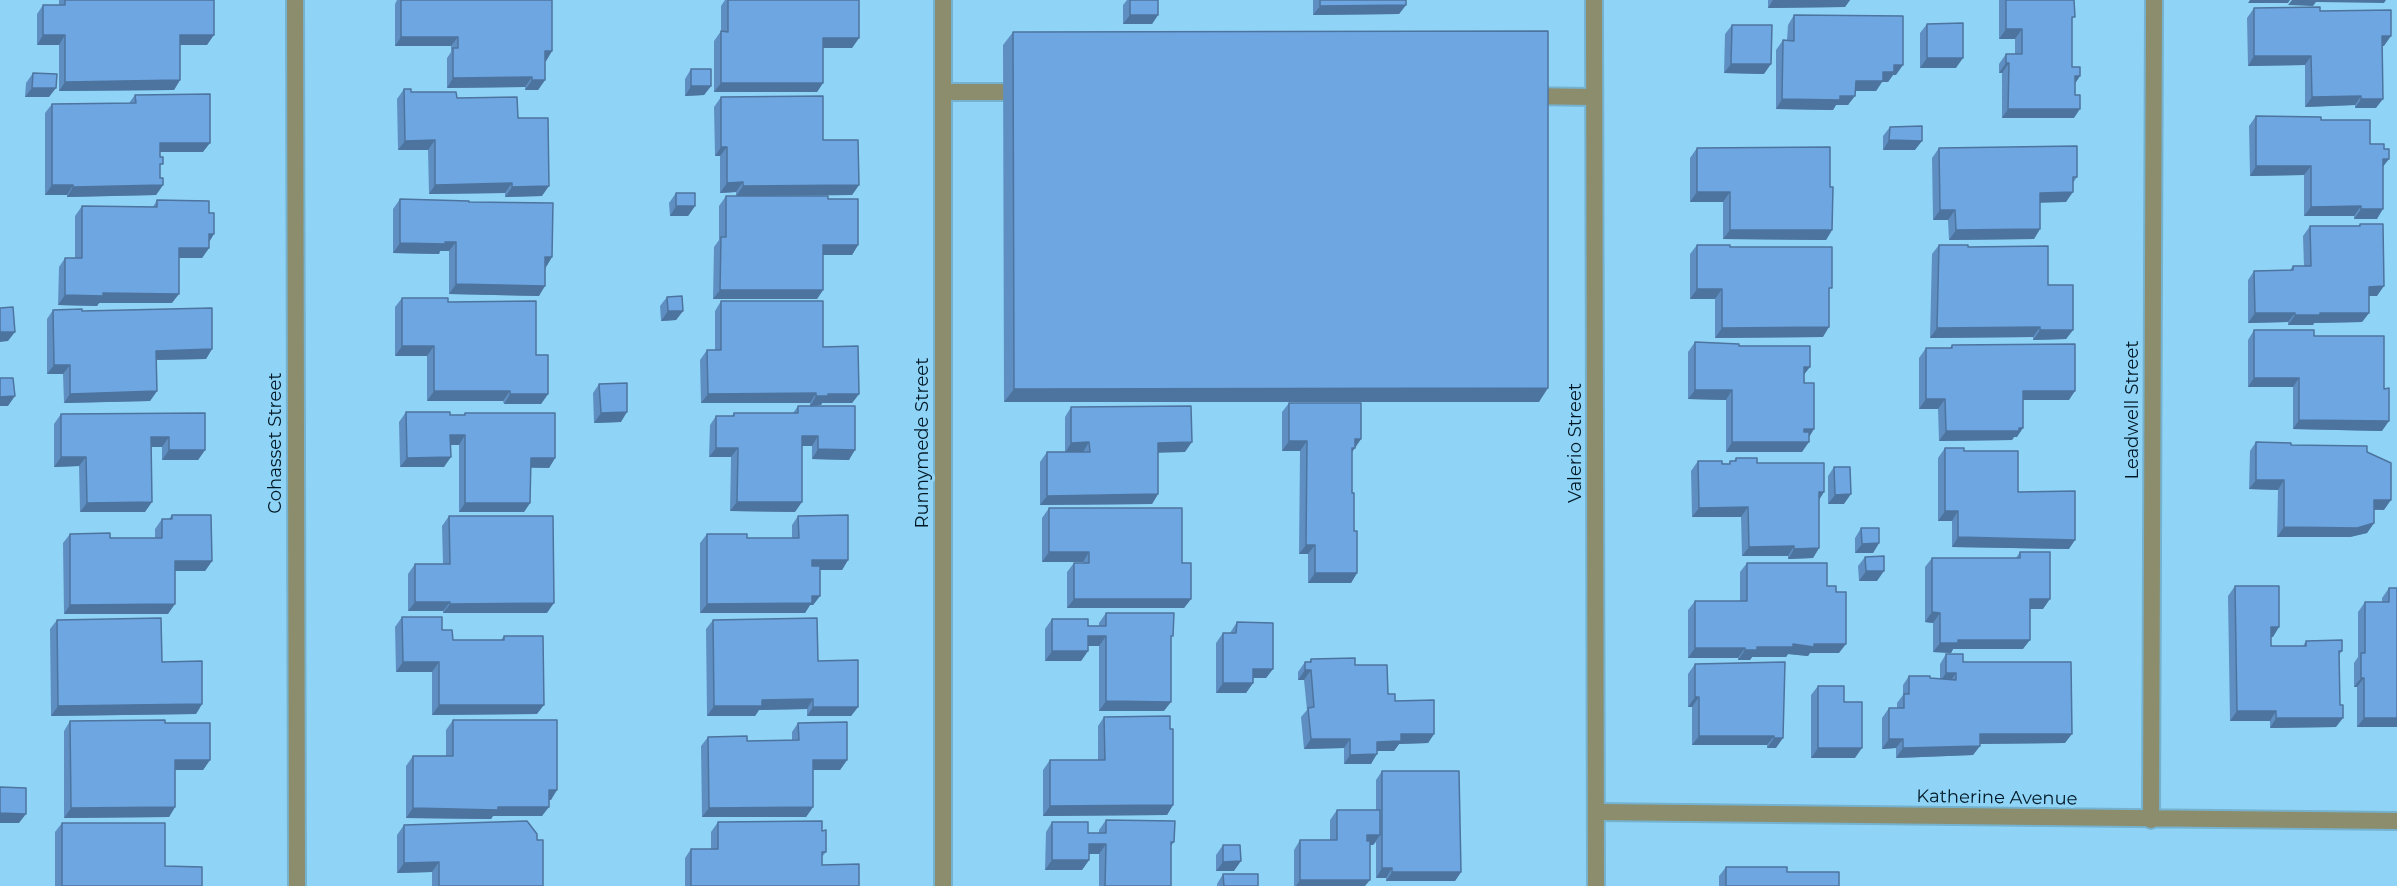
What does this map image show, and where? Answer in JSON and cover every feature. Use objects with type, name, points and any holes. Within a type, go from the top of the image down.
[{"type":"street","name":"Cohasset Street","points":[[295,0],[297,886]]},
{"type":"street","name":"Runnymede Street","points":[[942,886],[943,0]]},
{"type":"street","name":"Valerio Street","points":[[1594,0],[1596,886]]},
{"type":"street","name":"Leadwell Street","points":[[2151,820],[2154,0]]},
{"type":"street","points":[[943,92],[1037,93]]},
{"type":"street","points":[[1510,96],[1594,97]]},
{"type":"street","name":"Katherine Avenue","points":[[1597,812],[2397,821]]},
{"type":"building","points":[[65,0],[214,0],[214,35],[180,35],[180,80],[65,82],[65,35],[43,35],[43,5],[65,5]]},
{"type":"building","points":[[401,0],[552,0],[552,51],[545,51],[545,80],[532,80],[532,77],[453,78],[453,48],[458,48],[458,37],[401,37]]},
{"type":"building","points":[[728,0],[859,0],[859,38],[823,38],[823,83],[721,83],[721,31],[728,32]]},
{"type":"building","points":[[1130,0],[1158,0],[1158,15],[1130,15]]},
{"type":"building","points":[[1320,0],[1406,0],[1406,5],[1320,6]]},
{"type":"building","points":[[2006,0],[2074,0],[2072,67],[2080,67],[2080,76],[2075,76],[2075,95],[2080,95],[2080,109],[2008,109],[2009,63],[2006,63],[2006,54],[2022,54],[2022,29],[2006,29]]},
{"type":"building","points":[[2320,7],[2320,11],[2391,10],[2391,36],[2382,36],[2383,99],[2361,99],[2361,96],[2312,97],[2311,56],[2254,56],[2254,8]]},
{"type":"building","points":[[1794,15],[1903,16],[1903,65],[1894,65],[1894,72],[1883,72],[1883,81],[1856,81],[1855,96],[1840,96],[1840,100],[1782,99],[1783,40],[1794,41]]},
{"type":"building","points":[[1963,23],[1963,58],[1927,58],[1927,24]]},
{"type":"building","points":[[1732,25],[1772,25],[1771,64],[1731,64]]},
{"type":"building","points":[[1548,31],[1548,388],[1014,389],[1013,32]]},
{"type":"building","points":[[691,69],[711,69],[711,86],[691,86]]},
{"type":"building","points":[[33,73],[57,74],[56,88],[32,88]]},
{"type":"building","points":[[404,89],[411,89],[411,92],[456,92],[457,98],[517,97],[518,118],[548,118],[549,186],[512,187],[512,183],[435,185],[435,140],[405,141]]},
{"type":"building","points":[[210,94],[210,143],[160,143],[160,157],[163,157],[163,164],[160,164],[160,178],[163,178],[163,185],[73,187],[73,185],[52,185],[52,104],[136,103],[135,95]]},
{"type":"building","points":[[823,96],[823,140],[858,140],[859,185],[743,186],[743,182],[727,183],[727,147],[721,147],[721,97]]},
{"type":"building","points":[[2256,116],[2370,120],[2370,144],[2384,144],[2384,149],[2389,149],[2389,159],[2383,159],[2383,209],[2361,209],[2361,206],[2311,207],[2311,166],[2256,166]]},
{"type":"building","points":[[1922,126],[1922,141],[1889,140],[1890,127]]},
{"type":"building","points":[[2077,146],[2077,177],[2073,177],[2073,192],[2040,193],[2040,229],[1956,230],[1955,210],[1940,210],[1939,148]]},
{"type":"building","points":[[1830,147],[1830,187],[1833,187],[1832,230],[1730,230],[1730,192],[1697,192],[1697,148]]},
{"type":"building","points":[[676,193],[695,193],[695,206],[676,206]]},
{"type":"building","points":[[726,196],[828,196],[828,199],[858,199],[858,245],[823,245],[823,290],[720,290],[721,237],[726,237]]},
{"type":"building","points":[[400,199],[553,203],[552,257],[545,257],[545,286],[456,284],[456,242],[445,242],[445,244],[400,243]]},
{"type":"building","points":[[157,200],[209,201],[209,213],[214,213],[214,234],[209,234],[209,248],[179,248],[179,294],[65,295],[65,258],[82,258],[82,206],[157,207]]},
{"type":"building","points":[[2360,224],[2383,224],[2384,286],[2369,287],[2369,313],[2295,315],[2295,313],[2255,313],[2254,271],[2293,270],[2293,266],[2311,266],[2310,226],[2360,226]]},
{"type":"building","points":[[1697,245],[1832,247],[1829,327],[1722,328],[1722,289],[1697,289]]},
{"type":"building","points":[[1939,245],[2048,246],[2048,285],[2073,285],[2073,330],[2040,330],[2040,327],[1937,328]]},
{"type":"building","points":[[682,296],[683,311],[668,311],[667,297]]},
{"type":"building","points":[[402,298],[448,298],[448,302],[536,301],[536,355],[548,355],[548,394],[510,394],[510,391],[434,391],[434,346],[402,346]]},
{"type":"building","points":[[721,301],[823,301],[823,347],[858,346],[859,394],[816,396],[816,393],[708,394],[707,350],[721,350]]},
{"type":"building","points":[[13,307],[15,332],[0,332],[0,308]]},
{"type":"building","points":[[212,308],[212,349],[156,351],[157,391],[70,394],[70,365],[54,365],[53,310]]},
{"type":"building","points":[[2254,330],[2314,330],[2314,336],[2384,336],[2384,389],[2389,388],[2389,421],[2299,420],[2299,378],[2254,378]]},
{"type":"building","points":[[1695,342],[1739,344],[1739,346],[1810,346],[1810,367],[1804,367],[1804,383],[1814,383],[1814,429],[1804,429],[1804,432],[1809,432],[1809,442],[1732,442],[1732,390],[1695,390]]},
{"type":"building","points":[[2075,344],[2075,391],[2023,391],[2023,428],[2019,428],[2019,431],[1946,431],[1945,399],[1926,399],[1926,348],[1952,348],[1952,345]]},
{"type":"building","points":[[0,378],[13,378],[15,396],[0,397]]},
{"type":"building","points":[[627,383],[627,412],[601,413],[599,384]]},
{"type":"building","points":[[1289,403],[1361,403],[1361,439],[1355,439],[1355,448],[1352,448],[1357,573],[1315,573],[1315,545],[1306,545],[1307,441],[1289,441]]},
{"type":"building","points":[[798,406],[855,406],[855,450],[818,449],[818,436],[802,436],[802,502],[737,502],[738,448],[716,448],[716,416],[734,416],[734,413],[798,413]]},
{"type":"building","points":[[1191,406],[1192,442],[1158,443],[1158,494],[1047,496],[1047,452],[1090,452],[1089,442],[1071,443],[1071,407]]},
{"type":"building","points":[[406,412],[450,412],[450,415],[555,413],[555,458],[531,458],[530,503],[465,503],[465,435],[450,435],[451,457],[407,458]]},
{"type":"building","points":[[205,413],[205,450],[169,450],[169,437],[151,437],[152,502],[87,503],[86,457],[61,457],[61,414]]},
{"type":"building","points":[[2256,442],[2367,446],[2367,452],[2391,463],[2391,500],[2374,500],[2374,523],[2357,528],[2284,527],[2284,480],[2256,480]]},
{"type":"building","points":[[1945,448],[1964,448],[1964,451],[2018,451],[2018,492],[2075,491],[2075,540],[1958,537],[1958,511],[1945,511]]},
{"type":"building","points":[[1736,458],[1757,458],[1757,463],[1824,463],[1824,492],[1819,492],[1819,548],[1749,547],[1748,507],[1699,508],[1698,461],[1722,461],[1722,464],[1730,464],[1730,461],[1736,461]]},
{"type":"building","points":[[1834,467],[1850,467],[1851,494],[1835,495]]},
{"type":"building","points":[[1049,508],[1182,508],[1182,563],[1191,563],[1191,599],[1074,599],[1074,563],[1089,563],[1089,552],[1049,552]]},
{"type":"building","points":[[172,515],[211,515],[212,561],[175,561],[175,604],[70,605],[70,534],[110,533],[110,538],[162,538],[162,519],[172,519]]},
{"type":"building","points":[[848,515],[848,560],[812,560],[812,566],[820,566],[820,596],[812,596],[812,603],[707,604],[707,534],[747,534],[747,538],[799,538],[798,516]]},
{"type":"building","points":[[449,516],[553,516],[554,603],[415,602],[415,564],[450,564]]},
{"type":"building","points":[[1861,528],[1879,528],[1879,543],[1862,544]]},
{"type":"building","points":[[2020,552],[2050,552],[2050,599],[2030,599],[2030,640],[1958,640],[1958,643],[1940,643],[1940,613],[1932,612],[1932,558],[2020,558]]},
{"type":"building","points":[[1884,556],[1884,571],[1866,571],[1865,557]]},
{"type":"building","points":[[1747,563],[1827,563],[1827,586],[1836,586],[1836,592],[1846,592],[1846,644],[1814,644],[1814,647],[1793,644],[1793,647],[1757,647],[1757,650],[1695,648],[1695,601],[1747,601]]},
{"type":"building","points":[[2235,586],[2279,586],[2279,627],[2271,627],[2271,646],[2306,646],[2306,641],[2342,640],[2342,651],[2339,651],[2340,705],[2343,705],[2343,718],[2276,718],[2276,711],[2237,711]]},
{"type":"building","points":[[2389,588],[2397,588],[2397,718],[2364,718],[2364,678],[2361,678],[2361,653],[2365,653],[2365,602],[2389,602]]},
{"type":"building","points":[[1106,613],[1174,613],[1173,636],[1171,636],[1171,702],[1106,701],[1106,636],[1088,636],[1088,651],[1052,651],[1052,619],[1088,619],[1088,626],[1106,626]]},
{"type":"building","points":[[402,617],[442,617],[442,630],[452,630],[453,640],[504,640],[504,636],[543,636],[544,705],[439,705],[439,662],[403,662]]},
{"type":"building","points":[[161,618],[162,662],[202,661],[202,704],[58,706],[57,620]]},
{"type":"building","points":[[817,618],[818,661],[858,660],[858,707],[813,707],[813,699],[762,700],[762,706],[714,706],[713,620]]},
{"type":"building","points":[[1237,622],[1273,623],[1273,669],[1253,669],[1253,683],[1223,683],[1223,633],[1236,633]]},
{"type":"building","points":[[1946,654],[1963,654],[1963,662],[2071,662],[2072,734],[1980,734],[1980,746],[1903,748],[1903,739],[1889,739],[1889,708],[1904,708],[1904,694],[1909,694],[1909,676],[1956,680],[1956,673],[1946,673]]},
{"type":"building","points":[[1355,658],[1355,665],[1387,665],[1388,694],[1395,694],[1395,701],[1434,700],[1434,734],[1401,734],[1401,741],[1377,742],[1377,754],[1350,755],[1350,739],[1311,739],[1308,708],[1314,707],[1311,670],[1305,670],[1305,662],[1311,662],[1311,659]]},
{"type":"building","points":[[1785,662],[1783,738],[1699,736],[1699,697],[1695,697],[1695,664]]},
{"type":"building","points":[[1818,686],[1844,686],[1844,702],[1862,702],[1862,748],[1818,748]]},
{"type":"building","points":[[1170,716],[1170,729],[1173,729],[1173,805],[1050,806],[1050,760],[1105,760],[1104,717]]},
{"type":"building","points":[[165,720],[165,723],[210,723],[210,760],[175,760],[175,807],[71,808],[70,721]]},
{"type":"building","points":[[453,720],[557,720],[557,790],[549,790],[549,807],[498,807],[498,810],[413,808],[413,756],[453,756]]},
{"type":"building","points":[[847,722],[847,760],[813,760],[813,807],[709,808],[708,737],[747,736],[747,741],[799,740],[798,723]]},
{"type":"building","points":[[1382,771],[1459,771],[1461,872],[1392,872],[1392,868],[1382,868]]},
{"type":"building","points":[[0,787],[26,788],[26,814],[0,813]]},
{"type":"building","points":[[1337,810],[1380,810],[1380,835],[1367,835],[1367,841],[1370,841],[1370,880],[1300,880],[1300,840],[1337,840]]},
{"type":"building","points":[[1106,820],[1175,821],[1174,842],[1171,842],[1171,886],[1105,886],[1106,844],[1089,844],[1089,860],[1052,860],[1052,822],[1088,822],[1088,833],[1106,833]]},
{"type":"building","points":[[527,821],[537,834],[537,840],[543,840],[543,886],[439,886],[439,862],[404,863],[404,825]]},
{"type":"building","points":[[822,821],[822,831],[826,830],[826,852],[822,852],[822,865],[859,864],[859,886],[691,886],[691,849],[718,849],[718,822]]},
{"type":"building","points":[[62,823],[165,823],[165,866],[202,867],[202,886],[62,886]]},
{"type":"building","points":[[1223,845],[1240,845],[1241,861],[1223,862]]},
{"type":"building","points":[[1726,867],[1787,867],[1787,872],[1839,872],[1839,886],[1726,886]]},
{"type":"building","points":[[1223,874],[1258,874],[1258,886],[1224,886]]}]
